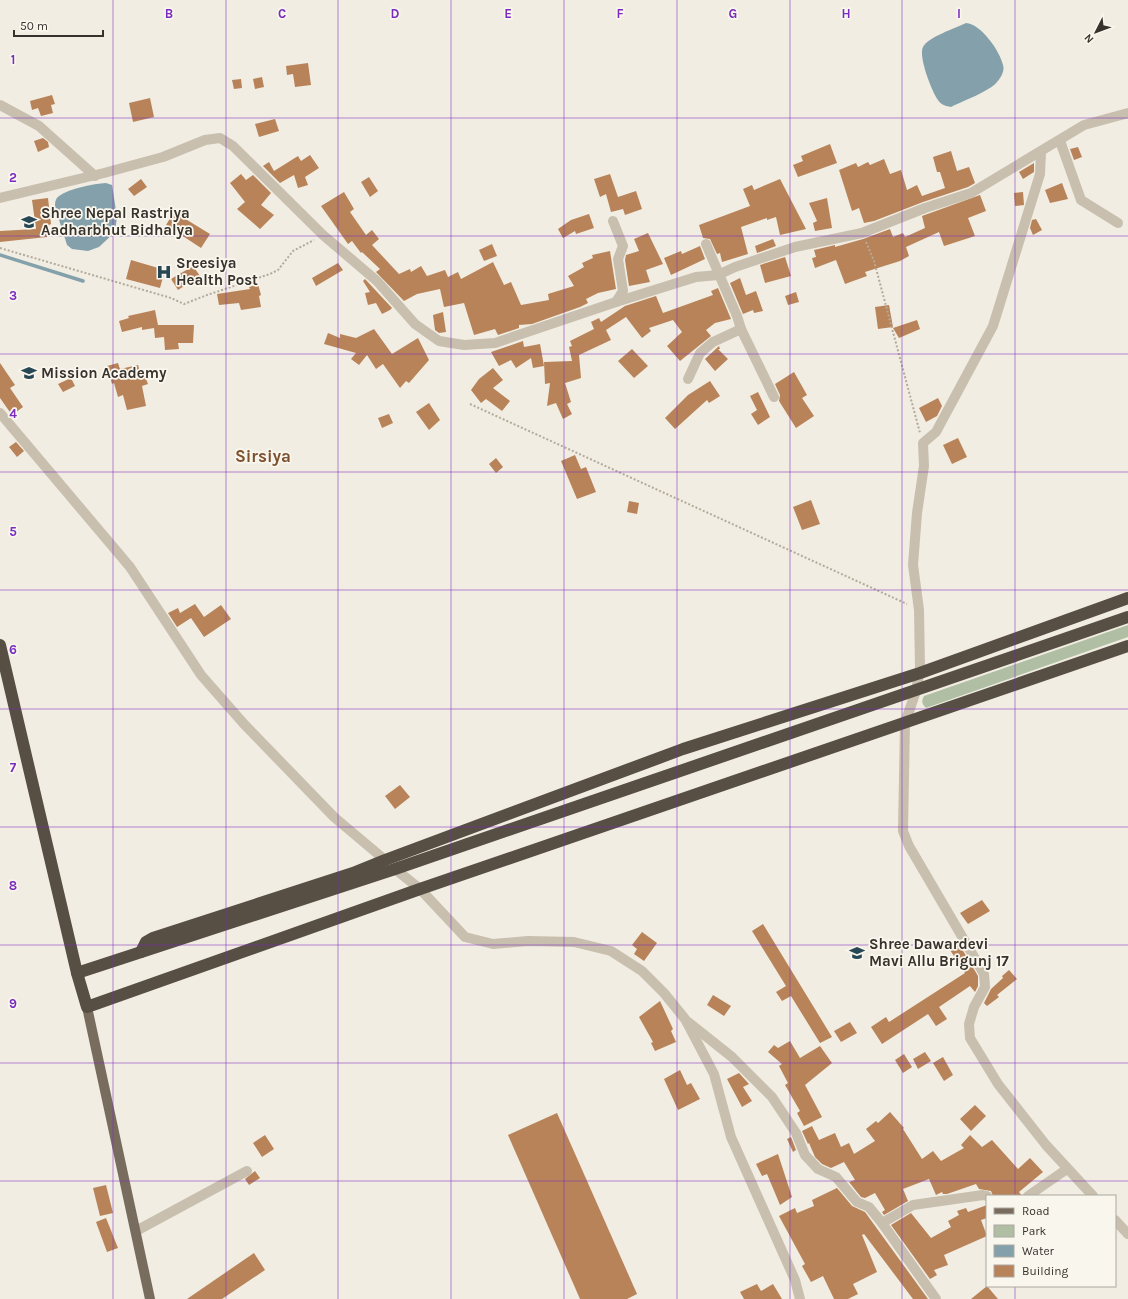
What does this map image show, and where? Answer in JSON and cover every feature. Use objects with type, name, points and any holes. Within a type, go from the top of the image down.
[{"type":"highway","points":[[141,952],[146,942],[153,938],[353,873],[384,860],[683,749],[920,673],[1128,598]]},
{"type":"highway","points":[[77,972],[395,869],[1128,617]]},
{"type":"highway","points":[[0,645],[77,972],[87,1007],[420,890],[1128,646]]},
{"type":"main road","points":[[87,1007],[150,1299]]},
{"type":"street","points":[[0,105],[40,126],[95,176]]},
{"type":"street","points":[[0,198],[95,176],[163,157],[205,140],[220,138],[233,146],[323,235],[377,281],[415,324],[439,341],[464,345],[496,344],[616,302],[696,277],[718,275],[735,267],[795,247],[862,233],[925,208],[971,193],[1060,142],[1084,125],[1128,113]]},
{"type":"street","points":[[1060,142],[1081,200],[1118,223]]},
{"type":"street","points":[[1041,152],[1040,174],[993,326],[936,432],[923,443],[924,466],[916,513],[913,565],[919,610],[920,673],[916,691],[905,723],[903,831],[909,846],[984,974],[985,987],[974,1007],[969,1024],[970,1038],[998,1084],[1046,1145],[1092,1195]]},
{"type":"street","points":[[613,221],[623,246],[618,259],[623,291],[616,302]]},
{"type":"street","points":[[706,244],[718,275],[737,316],[741,329],[774,397]]},
{"type":"street","points":[[688,379],[700,353],[713,342],[741,329]]},
{"type":"street","points":[[0,413],[130,567],[201,675],[244,724],[334,817],[384,860]]},
{"type":"street","points":[[395,869],[420,890],[465,937],[493,944],[528,941],[574,942],[611,951],[642,971],[664,993],[685,1019],[714,1074],[731,1137],[795,1280],[800,1299]]},
{"type":"street","points":[[685,1019],[732,1057],[772,1097],[796,1133],[805,1155],[818,1169],[836,1177],[857,1202],[869,1207],[936,1299]]},
{"type":"street","points":[[1029,1195],[1067,1168]]},
{"type":"street","points":[[136,1231],[247,1171]]},
{"type":"street","points":[[882,1223],[913,1205],[986,1196]]},
{"type":"street","points":[[1116,1221],[1128,1234]]},
{"type":"path","points":[[862,233],[874,261],[923,443]]},
{"type":"path","points":[[0,248],[172,298],[184,304],[270,274],[278,270],[293,251],[323,235]]},
{"type":"path","points":[[470,404],[919,610]]},
{"type":"green space","points":[[1128,625],[1128,637],[926,708],[923,704],[922,699],[924,696]]},
{"type":"water","points":[[966,23],[978,28],[994,46],[1001,59],[1003,67],[1002,74],[994,85],[983,92],[951,107],[945,106],[935,96],[926,74],[922,58],[923,47],[930,40]]},
{"type":"water","points":[[106,183],[112,185],[117,217],[115,232],[99,247],[88,251],[72,249],[67,245],[55,207],[56,200],[64,193],[75,189],[88,185]]},
{"type":"building","points":[[308,63],[311,85],[295,87],[293,74],[287,75],[286,66]]},
{"type":"building","points":[[262,77],[264,87],[255,89],[253,79]]},
{"type":"building","points":[[241,79],[242,88],[234,89],[232,80]]},
{"type":"building","points":[[52,95],[55,104],[51,105],[53,113],[41,116],[38,108],[32,110],[30,101]]},
{"type":"building","points":[[150,98],[154,117],[133,122],[129,103]]},
{"type":"building","points":[[275,119],[279,131],[259,137],[255,124]]},
{"type":"building","points":[[43,138],[48,142],[49,147],[38,152],[34,141]]},
{"type":"building","points":[[830,144],[837,163],[798,177],[793,165],[803,161],[801,156]]},
{"type":"building","points":[[1078,147],[1082,157],[1074,160],[1070,149]]},
{"type":"building","points":[[951,151],[957,171],[969,167],[975,183],[968,187],[923,202],[874,221],[864,223],[859,208],[852,211],[839,170],[856,163],[858,167],[868,162],[870,165],[884,159],[890,174],[901,170],[907,190],[917,185],[922,196],[945,188],[940,172],[937,172],[933,157]]},
{"type":"building","points":[[310,155],[319,168],[305,177],[308,185],[298,188],[294,175],[280,183],[263,166],[269,162],[274,171],[298,156],[301,161]]},
{"type":"building","points":[[1034,163],[1034,172],[1023,179],[1019,172]]},
{"type":"building","points":[[241,174],[246,180],[253,175],[271,193],[261,205],[274,215],[260,229],[237,209],[245,202],[230,183]]},
{"type":"building","points":[[610,174],[618,197],[636,191],[642,209],[625,215],[623,209],[611,212],[606,194],[600,197],[594,179]]},
{"type":"building","points":[[369,177],[378,191],[370,197],[361,182]]},
{"type":"building","points":[[141,179],[147,187],[134,196],[128,189]]},
{"type":"building","points":[[780,179],[806,229],[780,235],[776,217],[767,220],[767,218],[741,227],[748,254],[722,262],[720,253],[717,254],[710,239],[703,238],[699,225],[750,206],[743,189],[752,185],[754,190]]},
{"type":"building","points":[[1062,183],[1068,199],[1050,203],[1045,190]]},
{"type":"building","points":[[344,192],[354,209],[350,212],[366,235],[372,230],[379,239],[372,245],[399,274],[410,269],[411,272],[421,266],[427,276],[445,270],[448,277],[458,272],[461,279],[493,262],[504,285],[511,282],[521,305],[549,300],[548,294],[574,286],[568,276],[584,267],[582,263],[593,258],[592,255],[610,251],[616,289],[598,293],[586,299],[588,303],[580,307],[532,324],[519,325],[519,328],[498,335],[495,329],[474,335],[464,303],[444,307],[440,289],[417,294],[404,301],[376,272],[380,269],[362,252],[361,253],[352,241],[348,244],[321,206]]},
{"type":"building","points":[[1023,192],[1024,205],[1015,206],[1014,193]]},
{"type":"building","points":[[980,195],[986,211],[968,218],[975,236],[944,246],[939,232],[906,247],[909,256],[900,261],[865,272],[867,276],[845,284],[836,260],[815,268],[812,258],[816,257],[814,250],[835,245],[835,247],[890,229],[893,237],[903,233],[905,237],[925,228],[922,216]]},
{"type":"building","points":[[48,198],[51,224],[49,225],[47,237],[0,242],[0,231],[36,229],[32,200]]},
{"type":"building","points":[[827,198],[832,228],[815,231],[813,223],[817,221],[809,203]]},
{"type":"building","points":[[174,212],[210,234],[201,248],[166,225]]},
{"type":"building","points":[[589,214],[594,228],[576,234],[575,231],[563,238],[558,229],[571,220]]},
{"type":"building","points":[[1036,219],[1042,230],[1033,235],[1030,228],[1032,220]]},
{"type":"building","points":[[648,233],[663,264],[646,270],[650,282],[629,286],[625,260],[626,255],[639,251],[634,239]]},
{"type":"building","points":[[773,239],[776,246],[757,253],[755,246]]},
{"type":"building","points":[[492,244],[497,256],[484,261],[479,250]]},
{"type":"building","points":[[700,246],[705,259],[671,275],[664,258],[681,251],[682,254]]},
{"type":"building","points":[[785,257],[791,276],[765,283],[760,265]]},
{"type":"building","points":[[131,260],[165,270],[160,288],[126,279]]},
{"type":"building","points":[[338,263],[343,270],[316,286],[312,278]]},
{"type":"building","points":[[193,266],[200,276],[178,290],[171,279]]},
{"type":"building","points":[[740,278],[746,295],[756,291],[763,311],[754,313],[753,310],[743,314],[730,283]]},
{"type":"building","points":[[365,279],[392,308],[390,310],[382,314],[376,303],[368,305],[365,293],[370,292],[363,281]]},
{"type":"building","points":[[258,284],[261,295],[259,296],[261,307],[241,310],[239,303],[219,305],[217,294],[250,289],[249,287]]},
{"type":"building","points":[[718,288],[731,319],[715,323],[706,330],[711,336],[680,361],[667,346],[682,332],[673,320],[649,328],[651,331],[642,338],[626,317],[606,330],[611,340],[579,355],[581,378],[565,383],[571,402],[567,404],[572,414],[563,419],[556,403],[547,406],[550,383],[545,384],[544,362],[572,361],[569,347],[572,346],[570,341],[594,329],[591,322],[599,318],[601,322],[625,306],[656,296],[663,313],[713,295],[711,291]]},
{"type":"building","points":[[796,292],[799,302],[788,305],[785,296]]},
{"type":"building","points":[[889,305],[893,327],[878,329],[875,307]]},
{"type":"building","points":[[155,310],[158,325],[194,325],[193,343],[178,343],[179,349],[165,350],[164,337],[155,338],[154,328],[142,330],[142,327],[122,332],[119,321],[129,318],[128,316]]},
{"type":"building","points":[[443,312],[446,332],[439,333],[435,330],[433,315]]},
{"type":"building","points":[[917,320],[920,329],[899,338],[893,328]]},
{"type":"building","points":[[374,329],[392,354],[418,338],[429,360],[409,383],[406,381],[400,388],[383,364],[376,369],[367,355],[359,365],[351,359],[356,353],[324,344],[328,333],[340,338],[340,334],[356,338]]},
{"type":"building","points":[[523,341],[524,347],[540,344],[544,366],[533,368],[531,358],[516,368],[511,360],[499,366],[491,352]]},
{"type":"building","points":[[719,346],[720,349],[718,349],[728,359],[715,371],[705,359]]},
{"type":"building","points":[[632,349],[648,366],[634,378],[618,361]]},
{"type":"building","points":[[0,363],[15,385],[10,388],[23,407],[12,415],[0,398]]},
{"type":"building","points":[[118,363],[120,369],[138,365],[141,375],[144,374],[148,384],[142,386],[146,406],[127,410],[123,395],[118,397],[114,383],[112,384],[107,366]]},
{"type":"building","points":[[493,368],[503,380],[493,388],[510,401],[502,411],[486,399],[481,403],[471,390],[479,379]]},
{"type":"building","points":[[794,372],[807,395],[802,398],[814,416],[796,428],[779,401],[780,395],[775,384]]},
{"type":"building","points":[[71,378],[75,386],[63,392],[58,384]]},
{"type":"building","points":[[710,381],[720,396],[709,403],[707,400],[675,429],[665,418],[688,395]]},
{"type":"building","points":[[758,392],[770,417],[758,425],[751,414],[757,410],[750,396]]},
{"type":"building","points":[[938,398],[942,406],[937,416],[926,422],[919,408]]},
{"type":"building","points":[[429,403],[440,420],[429,430],[416,412]]},
{"type":"building","points":[[389,414],[393,423],[382,428],[378,418]]},
{"type":"building","points":[[958,438],[967,457],[952,464],[943,445]]},
{"type":"building","points":[[16,442],[24,451],[17,457],[9,447]]},
{"type":"building","points":[[575,455],[581,469],[586,467],[596,492],[577,499],[561,461]]},
{"type":"building","points":[[496,458],[503,467],[496,473],[489,464]]},
{"type":"building","points":[[811,500],[820,524],[802,530],[793,507]]},
{"type":"building","points":[[629,501],[639,503],[637,514],[627,512]]},
{"type":"building","points":[[195,604],[204,617],[221,605],[231,619],[204,637],[191,618],[177,627],[168,613],[178,608],[180,613]]},
{"type":"building","points":[[400,785],[410,797],[395,809],[385,796]]},
{"type":"building","points":[[982,900],[990,911],[968,924],[960,913]]},
{"type":"building","points":[[763,924],[832,1037],[820,1043],[791,996],[782,1001],[776,992],[786,986],[752,931]]},
{"type":"building","points":[[642,932],[657,943],[644,961],[634,954],[637,949],[632,945]]},
{"type":"building","points":[[959,944],[978,976],[978,986],[975,992],[970,986],[939,1007],[947,1019],[936,1026],[928,1014],[882,1044],[871,1027],[886,1017],[889,1022],[965,973],[950,950]]},
{"type":"building","points":[[1009,970],[1017,979],[997,995],[999,997],[987,1006],[984,1003],[991,989]]},
{"type":"building","points":[[713,995],[731,1006],[724,1016],[707,1005]]},
{"type":"building","points":[[660,1001],[673,1029],[671,1031],[676,1042],[655,1051],[651,1043],[653,1042],[639,1017]]},
{"type":"building","points":[[850,1022],[857,1033],[841,1042],[834,1031]]},
{"type":"building","points":[[790,1041],[800,1058],[820,1046],[832,1063],[805,1085],[822,1117],[804,1126],[797,1113],[800,1111],[785,1085],[788,1083],[779,1066],[782,1064],[768,1052],[774,1045],[778,1048]]},
{"type":"building","points":[[925,1052],[931,1061],[918,1069],[913,1059]]},
{"type":"building","points":[[904,1054],[912,1067],[903,1073],[895,1060]]},
{"type":"building","points":[[943,1057],[953,1075],[944,1081],[933,1063]]},
{"type":"building","points":[[680,1070],[687,1085],[691,1083],[700,1099],[678,1110],[664,1079]]},
{"type":"building","points":[[739,1073],[749,1084],[743,1087],[752,1101],[742,1107],[727,1079]]},
{"type":"building","points":[[975,1105],[986,1116],[971,1131],[960,1119]]},
{"type":"building","points":[[890,1112],[904,1128],[903,1129],[922,1159],[933,1151],[941,1161],[964,1148],[961,1145],[970,1135],[982,1147],[992,1140],[1018,1169],[1030,1158],[1043,1172],[1019,1192],[1021,1195],[993,1195],[991,1191],[979,1189],[976,1184],[947,1194],[943,1194],[942,1192],[936,1195],[929,1179],[903,1189],[908,1201],[884,1215],[882,1212],[885,1210],[875,1193],[865,1198],[861,1197],[849,1182],[855,1180],[844,1162],[831,1168],[822,1164],[815,1157],[802,1131],[812,1126],[819,1140],[835,1133],[841,1147],[849,1143],[854,1154],[875,1141],[866,1129],[876,1121],[878,1123]]},
{"type":"building","points":[[557,1113],[637,1294],[627,1299],[580,1299],[508,1135]]},
{"type":"building","points":[[265,1135],[274,1149],[262,1157],[253,1143]]},
{"type":"building","points":[[791,1137],[796,1150],[793,1152],[787,1139]]},
{"type":"building","points":[[778,1154],[792,1197],[780,1205],[767,1174],[762,1176],[756,1164]]},
{"type":"building","points":[[255,1171],[260,1178],[249,1185],[245,1179]]},
{"type":"building","points":[[106,1185],[113,1213],[100,1216],[93,1188]]},
{"type":"building","points":[[837,1188],[852,1206],[865,1212],[928,1299],[913,1299],[864,1234],[862,1235],[877,1272],[853,1284],[858,1294],[848,1299],[834,1299],[823,1276],[811,1282],[802,1266],[805,1264],[779,1216],[795,1208],[797,1213],[814,1206],[812,1200]]},
{"type":"building","points":[[986,1205],[986,1218],[981,1220],[986,1236],[944,1255],[948,1265],[934,1270],[937,1275],[930,1279],[891,1225],[911,1213],[931,1238],[951,1227],[948,1221],[959,1215],[957,1211],[966,1208],[968,1212]]},
{"type":"building","points":[[106,1218],[118,1248],[107,1252],[96,1222]]},
{"type":"building","points":[[254,1253],[265,1270],[222,1299],[187,1299]]},
{"type":"building","points":[[757,1284],[761,1291],[773,1284],[782,1299],[744,1299],[740,1292]]},
{"type":"building","points":[[986,1287],[998,1299],[971,1299]]},
{"type":"waterway","points":[[0,255],[83,281]]},
{"type":"place","name":"Shree Nepal Rastriya Aadharbhut Bidhalya","points":[[29,222]]},
{"type":"place","name":"Sreesiya Health Post","points":[[164,272]]},
{"type":"place","name":"Mission Academy","points":[[29,373]]},
{"type":"place","name":"Shree Dawardevi Mavi Allu Brigunj 17","points":[[857,953]]},
{"type":"district","name":"Sirsiya","points":[[263,456]]}]
